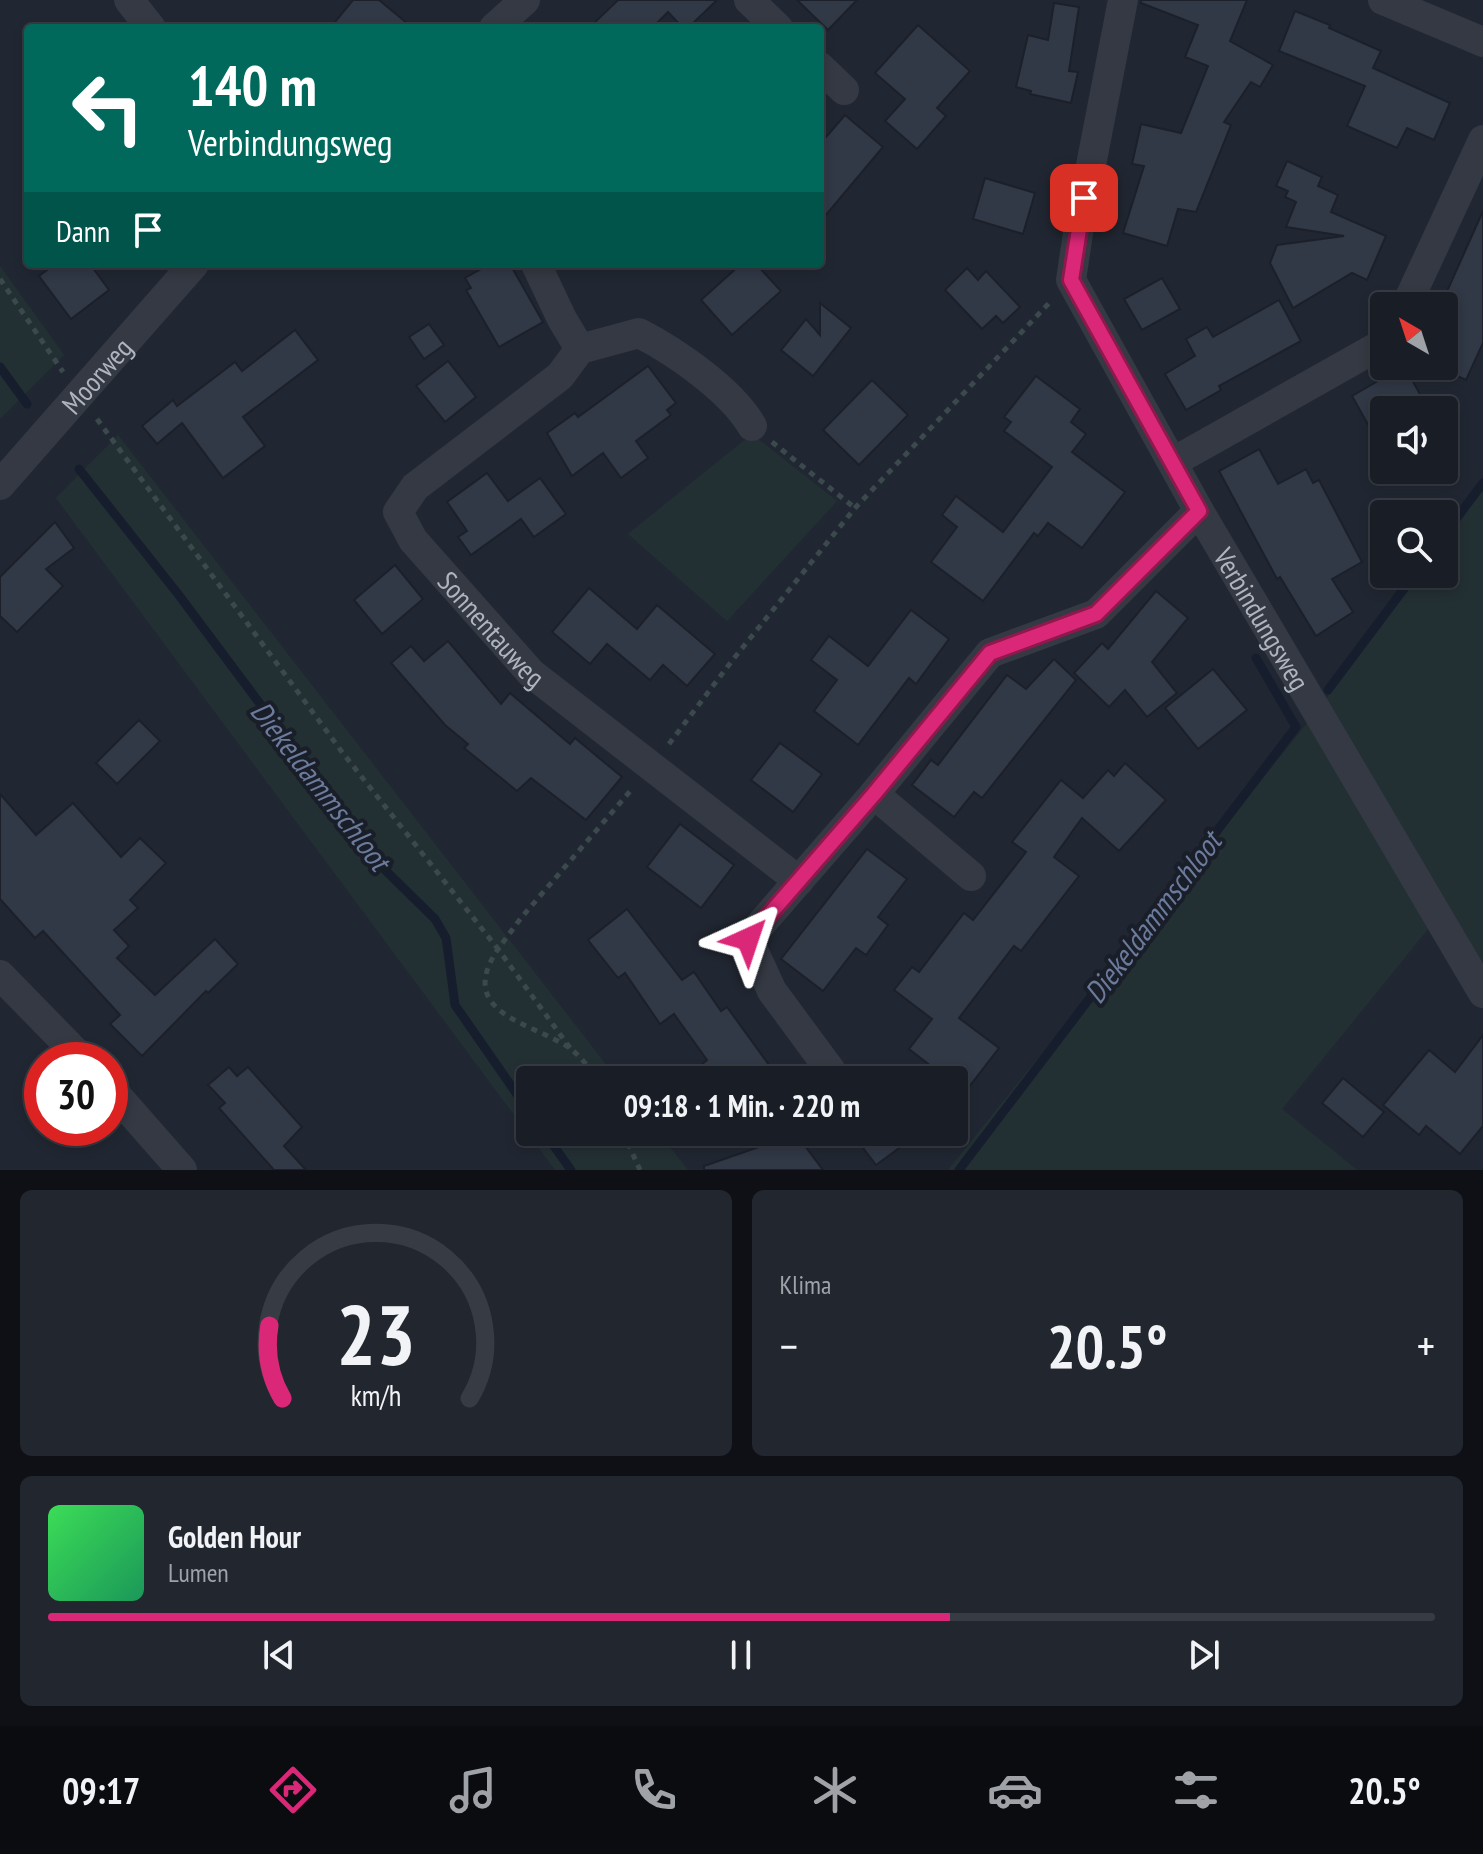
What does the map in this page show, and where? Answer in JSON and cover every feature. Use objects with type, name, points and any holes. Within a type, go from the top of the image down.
[{"type":"street","points":[[129,0],[148,24]]},
{"type":"street","points":[[498,24],[525,0]]},
{"type":"street","points":[[749,0],[774,24]]},
{"type":"street","points":[[1071,280],[1123,0]]},
{"type":"street","points":[[1383,0],[1482,40]]},
{"type":"street","points":[[824,71],[844,90]]},
{"type":"street","points":[[1412,292],[1483,140]]},
{"type":"street","name":"Moorweg","points":[[0,485],[191,268]]},
{"type":"street","points":[[538,268],[580,349],[639,333],[669,348],[694,368],[742,409],[752,426]]},
{"type":"street","name":"Verbindungsweg","points":[[1071,280],[1199,511],[1483,993]]},
{"type":"street","name":"Sonnentauweg","points":[[580,349],[560,376],[415,487],[398,512],[413,540],[531,673],[799,881]]},
{"type":"street","points":[[1173,462],[1370,351]]},
{"type":"street","points":[[827,1066],[772,991],[748,939],[874,794],[990,653],[1096,614],[1199,511]]},
{"type":"street","points":[[874,794],[971,876]]},
{"type":"street","points":[[0,953],[5,960],[0,964]]},
{"type":"street","points":[[0,975],[65,1042]]},
{"type":"street","points":[[128,1108],[182,1170]]},
{"type":"path","points":[[0,279],[80,396],[342,752],[498,949],[570,1048],[588,1066]]},
{"type":"path","points":[[570,1048],[524,1027],[493,1003],[485,987],[486,968],[498,949],[521,918],[653,766],[731,662],[855,508],[1071,280]]},
{"type":"path","points":[[752,426],[855,508]]},
{"type":"path","points":[[629,1146],[640,1170]]},
{"type":"shaded area","points":[[0,266],[64,355],[0,419]]},
{"type":"shaded area","points":[[752,434],[837,501],[727,621],[628,534]]},
{"type":"shaded area","points":[[118,435],[607,1066],[516,1066],[516,1117],[56,498]]},
{"type":"shaded area","points":[[1483,488],[1483,990],[1437,918],[1282,1109],[1357,1170],[948,1170],[1316,712],[1409,588],[1458,588],[1458,521]]},
{"type":"shaded area","points":[[537,1146],[669,1146],[688,1170],[555,1170]]},
{"type":"building","points":[[353,0],[379,0],[408,24],[333,24]]},
{"type":"building","points":[[618,0],[717,0],[692,24],[679,24],[668,12],[656,24],[593,24]]},
{"type":"building","points":[[797,0],[857,0],[828,30]]},
{"type":"building","points":[[1141,0],[1247,0],[1230,41],[1273,65],[1260,87],[1251,82],[1224,122],[1231,125],[1196,212],[1178,209],[1167,246],[1123,233],[1144,166],[1132,164],[1141,124],[1181,133],[1208,66],[1185,57],[1198,25],[1141,3]]},
{"type":"building","points":[[1054,3],[1079,7],[1069,71],[1078,72],[1071,103],[1030,94],[1031,91],[1016,87],[1028,35],[1048,40]]},
{"type":"building","points":[[1295,11],[1381,51],[1373,68],[1450,103],[1434,140],[1407,128],[1397,148],[1347,126],[1365,86],[1279,51]]},
{"type":"building","points":[[918,25],[970,71],[937,108],[946,116],[917,149],[885,121],[905,99],[875,73]]},
{"type":"building","points":[[845,115],[883,147],[824,217],[824,139]]},
{"type":"building","points":[[1287,161],[1322,177],[1318,186],[1338,195],[1331,212],[1386,236],[1367,280],[1352,273],[1293,308],[1270,263],[1277,245],[1344,236],[1286,227],[1296,202],[1285,197],[1288,191],[1276,186]]},
{"type":"building","points":[[985,178],[1035,193],[1023,234],[973,219]]},
{"type":"building","points":[[1483,211],[1483,343],[1466,380],[1458,376],[1458,292],[1447,292]]},
{"type":"building","points":[[50,268],[93,268],[109,290],[71,319],[39,276]]},
{"type":"building","points":[[483,268],[512,268],[543,322],[499,347],[466,290],[471,288],[465,278]]},
{"type":"building","points":[[737,268],[760,268],[781,291],[732,335],[701,300]]},
{"type":"building","points":[[967,268],[978,280],[986,271],[1020,307],[1003,323],[996,316],[982,329],[945,290]]},
{"type":"building","points":[[1162,278],[1180,309],[1142,330],[1124,299]]},
{"type":"building","points":[[1279,300],[1301,341],[1219,386],[1221,390],[1186,410],[1165,374],[1195,356],[1186,339],[1207,327],[1213,337]]},
{"type":"building","points":[[820,303],[851,328],[813,376],[781,350],[806,319],[820,335]]},
{"type":"building","points":[[429,324],[444,345],[424,359],[409,337]]},
{"type":"building","points":[[295,330],[318,360],[243,417],[265,446],[223,478],[182,423],[157,444],[142,426],[173,400],[177,406],[235,362],[242,371]]},
{"type":"building","points":[[448,361],[476,397],[445,422],[416,386]]},
{"type":"building","points":[[648,366],[676,403],[667,410],[671,415],[636,441],[648,458],[621,478],[603,453],[572,476],[547,433],[575,413],[578,417]]},
{"type":"building","points":[[1036,376],[1080,409],[1071,422],[1086,434],[1072,452],[1125,492],[1082,548],[1048,523],[1038,536],[1034,533],[983,601],[931,562],[957,527],[942,515],[956,496],[1003,532],[1052,467],[1004,431],[1011,422],[1004,417]]},
{"type":"building","points":[[872,380],[908,415],[859,465],[823,430]]},
{"type":"building","points":[[1380,380],[1412,380],[1421,396],[1370,396],[1370,428],[1352,396]]},
{"type":"building","points":[[1259,449],[1278,484],[1306,469],[1313,483],[1319,480],[1362,562],[1332,579],[1353,612],[1316,636],[1280,577],[1277,579],[1219,471]]},
{"type":"building","points":[[487,473],[508,501],[540,478],[566,514],[534,537],[521,519],[471,555],[458,537],[467,531],[447,502]]},
{"type":"building","points":[[55,522],[74,548],[46,569],[63,586],[17,632],[0,616],[0,577]]},
{"type":"building","points":[[395,565],[423,599],[382,634],[354,600]]},
{"type":"building","points":[[589,588],[637,629],[657,605],[715,654],[687,686],[663,665],[650,680],[607,644],[590,664],[552,632]]},
{"type":"building","points":[[1156,591],[1188,618],[1152,662],[1177,693],[1147,717],[1125,690],[1109,707],[1074,673],[1102,643],[1108,649]]},
{"type":"building","points":[[911,610],[949,639],[916,684],[909,678],[858,745],[814,711],[837,680],[811,660],[829,636],[868,666]]},
{"type":"building","points":[[448,641],[501,704],[510,693],[570,744],[575,738],[622,777],[586,820],[531,778],[517,791],[464,748],[468,744],[445,725],[391,663],[411,646],[424,661]]},
{"type":"building","points":[[1054,659],[1076,680],[982,798],[974,792],[954,817],[912,785],[931,760],[938,765],[1007,675],[1026,689]]},
{"type":"building","points":[[1213,669],[1247,710],[1198,749],[1165,708]]},
{"type":"building","points":[[139,720],[160,741],[117,784],[96,763]]},
{"type":"building","points":[[780,743],[822,774],[793,812],[751,780]]},
{"type":"building","points":[[1125,763],[1166,800],[1119,851],[1082,818],[1054,857],[1079,876],[1021,951],[1014,946],[959,1018],[999,1048],[968,1088],[968,1066],[931,1066],[909,1049],[932,1019],[894,990],[912,967],[919,972],[964,913],[973,920],[1026,852],[1012,842],[1061,780],[1083,798],[1108,770],[1114,776]]},
{"type":"building","points":[[0,794],[36,835],[73,803],[121,857],[140,838],[166,863],[130,900],[138,908],[114,930],[129,946],[117,958],[155,995],[215,939],[238,964],[208,993],[206,991],[142,1056],[110,1024],[120,1015],[43,931],[35,938],[0,899]]},
{"type":"building","points":[[680,824],[734,865],[701,908],[647,867]]},
{"type":"building","points":[[867,849],[907,879],[878,917],[888,925],[866,955],[856,948],[823,991],[781,959]]},
{"type":"building","points":[[627,909],[682,980],[694,972],[721,1011],[727,1007],[770,1066],[700,1066],[707,1060],[674,1014],[660,1024],[625,973],[618,978],[588,940]]},
{"type":"building","points":[[1483,1035],[1483,1126],[1460,1154],[1426,1126],[1419,1135],[1383,1105],[1429,1050],[1455,1072]]},
{"type":"building","points":[[229,1067],[237,1076],[248,1067],[302,1127],[284,1146],[306,1170],[274,1170],[219,1108],[225,1103],[208,1085]]},
{"type":"building","points":[[1343,1078],[1384,1112],[1363,1137],[1322,1103]]},
{"type":"building","points":[[762,1146],[805,1146],[823,1170],[704,1170],[704,1166]]},
{"type":"building","points":[[862,1146],[902,1146],[876,1165]]},
{"type":"waterway","name":"Diekeldammschloot","points":[[0,367],[27,404]]},
{"type":"waterway","name":"Diekeldammschloot","points":[[79,469],[178,594],[382,867],[435,919],[446,938],[455,1005],[516,1093]]},
{"type":"waterway","points":[[1458,516],[1483,483]]},
{"type":"waterway","points":[[1328,690],[1404,588]]},
{"type":"waterway","name":"Diekeldammschloot","points":[[959,1170],[1296,727],[1256,658]]},
{"type":"waterway","name":"Diekeldammschloot","points":[[554,1146],[571,1170]]},
{"type":"route","points":[[748,939],[874,794],[990,653],[1096,614],[1199,511],[1071,280],[1084,198]]}]
